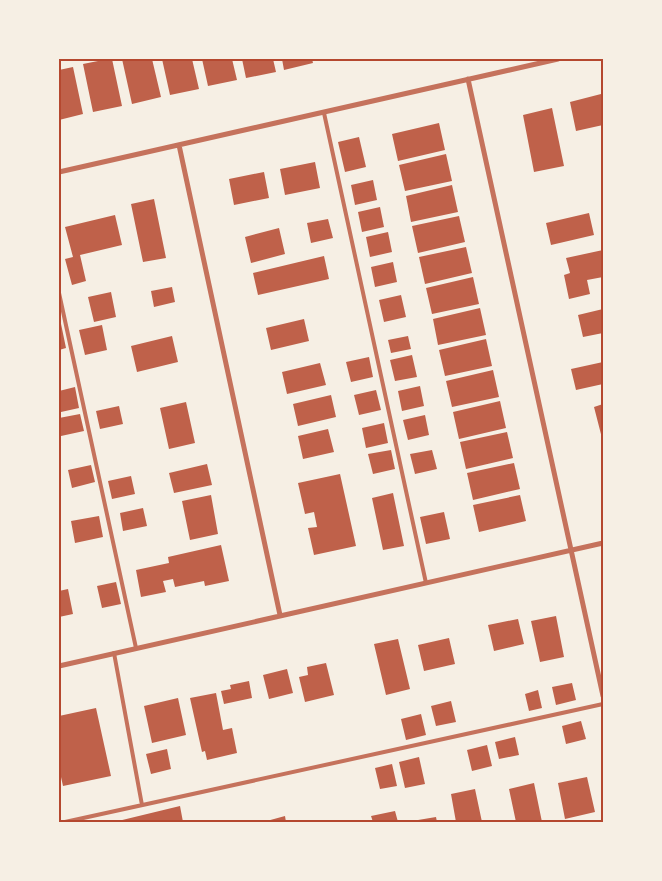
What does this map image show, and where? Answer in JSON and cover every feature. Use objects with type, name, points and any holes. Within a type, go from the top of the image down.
[{"type":"street","points":[[59,172],[558,59]]},
{"type":"street","points":[[468,79],[603,696]]},
{"type":"street","points":[[179,145],[280,615]]},
{"type":"street","points":[[59,666],[603,543]]},
{"type":"lane","points":[[324,113],[426,583]]},
{"type":"lane","points":[[59,293],[136,648]]},
{"type":"lane","points":[[114,653],[142,805]]},
{"type":"lane","points":[[65,822],[603,704]]},
{"type":"building","points":[[112,59],[122,106],[93,112],[83,64]]},
{"type":"building","points":[[122,59],[152,59],[161,97],[132,104]]},
{"type":"building","points":[[162,59],[192,59],[199,89],[170,95]]},
{"type":"building","points":[[202,59],[232,59],[237,80],[208,86]]},
{"type":"building","points":[[242,59],[273,59],[276,72],[246,78]]},
{"type":"building","points":[[282,59],[312,59],[313,63],[284,70]]},
{"type":"building","points":[[73,67],[83,114],[59,120],[59,70]]},
{"type":"building","points":[[601,94],[603,125],[576,131],[570,102]]},
{"type":"building","points":[[552,108],[564,166],[534,172],[523,115]]},
{"type":"building","points":[[439,123],[445,150],[398,161],[392,134]]},
{"type":"building","points":[[359,137],[366,167],[345,172],[338,142]]},
{"type":"building","points":[[446,154],[452,181],[405,191],[399,165]]},
{"type":"building","points":[[315,162],[320,188],[285,195],[280,169]]},
{"type":"building","points":[[264,172],[269,198],[234,205],[229,179]]},
{"type":"building","points":[[373,180],[377,200],[355,205],[351,185]]},
{"type":"building","points":[[452,185],[458,212],[411,222],[406,196]]},
{"type":"building","points":[[154,199],[166,258],[143,262],[131,204]]},
{"type":"building","points":[[380,207],[384,227],[362,232],[358,212]]},
{"type":"building","points":[[589,213],[594,235],[551,245],[546,223]]},
{"type":"building","points":[[115,215],[122,245],[80,255],[86,281],[72,285],[65,259],[73,257],[65,227]]},
{"type":"building","points":[[459,216],[465,242],[418,253],[412,226]]},
{"type":"building","points":[[328,219],[333,238],[311,243],[307,223]]},
{"type":"building","points":[[279,228],[285,254],[251,263],[245,237]]},
{"type":"building","points":[[388,232],[392,252],[370,257],[366,237]]},
{"type":"building","points":[[466,247],[472,273],[425,284],[419,257]]},
{"type":"building","points":[[603,250],[603,277],[587,280],[590,294],[569,299],[564,275],[570,273],[566,258]]},
{"type":"building","points":[[324,256],[329,279],[258,295],[253,273]]},
{"type":"building","points":[[393,262],[397,282],[375,287],[371,267]]},
{"type":"building","points":[[473,277],[479,304],[432,314],[426,288]]},
{"type":"building","points":[[172,287],[175,302],[154,307],[151,291]]},
{"type":"building","points":[[111,292],[116,317],[94,322],[88,297]]},
{"type":"building","points":[[401,295],[406,317],[384,322],[379,300]]},
{"type":"building","points":[[480,308],[486,335],[438,345],[433,319]]},
{"type":"building","points":[[603,309],[603,333],[583,337],[578,315]]},
{"type":"building","points":[[304,319],[309,341],[271,350],[266,328]]},
{"type":"building","points":[[59,320],[66,348],[59,350]]},
{"type":"building","points":[[102,325],[107,350],[85,355],[79,330]]},
{"type":"building","points":[[172,336],[178,362],[137,372],[131,346]]},
{"type":"building","points":[[408,336],[411,349],[391,353],[388,340]]},
{"type":"building","points":[[486,339],[492,366],[445,376],[439,350]]},
{"type":"building","points":[[412,355],[417,377],[395,381],[390,360]]},
{"type":"building","points":[[369,357],[373,377],[351,382],[346,362]]},
{"type":"building","points":[[603,362],[603,384],[576,390],[571,369]]},
{"type":"building","points":[[320,363],[326,385],[287,394],[282,372]]},
{"type":"building","points":[[493,370],[499,397],[452,407],[446,381]]},
{"type":"building","points":[[420,386],[424,406],[402,411],[398,391]]},
{"type":"building","points":[[75,387],[79,408],[61,412],[59,391]]},
{"type":"building","points":[[376,390],[381,410],[359,415],[354,395]]},
{"type":"building","points":[[331,395],[336,417],[298,426],[293,404]]},
{"type":"building","points":[[500,401],[506,428],[459,439],[453,412]]},
{"type":"building","points":[[186,402],[195,443],[169,449],[160,408]]},
{"type":"building","points":[[603,404],[603,442],[594,407]]},
{"type":"building","points":[[119,406],[123,424],[100,429],[96,411]]},
{"type":"building","points":[[80,414],[84,431],[61,436],[59,418]]},
{"type":"building","points":[[425,415],[429,435],[408,440],[403,420]]},
{"type":"building","points":[[384,423],[388,443],[366,448],[362,428]]},
{"type":"building","points":[[328,429],[334,452],[303,459],[298,436]]},
{"type":"building","points":[[507,432],[513,458],[466,469],[460,442]]},
{"type":"building","points":[[391,450],[395,469],[373,474],[368,454]]},
{"type":"building","points":[[432,450],[437,469],[415,474],[410,454]]},
{"type":"building","points":[[514,463],[520,489],[473,500],[467,473]]},
{"type":"building","points":[[207,464],[212,485],[174,493],[169,473]]},
{"type":"building","points":[[91,465],[95,482],[72,488],[68,470]]},
{"type":"building","points":[[340,474],[356,546],[314,555],[308,528],[317,527],[314,512],[305,514],[298,483]]},
{"type":"building","points":[[131,476],[135,494],[112,499],[108,481]]},
{"type":"building","points":[[393,493],[404,546],[383,550],[372,498]]},
{"type":"building","points":[[211,495],[218,534],[190,540],[182,501]]},
{"type":"building","points":[[520,495],[526,521],[479,532],[473,505]]},
{"type":"building","points":[[143,508],[147,526],[123,531],[120,513]]},
{"type":"building","points":[[444,512],[450,539],[426,544],[420,517]]},
{"type":"building","points":[[99,516],[103,537],[75,543],[71,521]]},
{"type":"building","points":[[221,545],[229,581],[205,586],[204,581],[175,587],[173,579],[163,581],[166,592],[141,597],[136,570],[169,563],[168,557]]},
{"type":"building","points":[[116,582],[121,604],[102,608],[97,586]]},
{"type":"building","points":[[68,589],[73,614],[59,617],[59,591]]},
{"type":"building","points":[[556,616],[564,657],[540,662],[531,621]]},
{"type":"building","points":[[518,619],[524,644],[494,651],[488,625]]},
{"type":"building","points":[[449,638],[455,664],[424,671],[418,645]]},
{"type":"building","points":[[398,639],[410,689],[386,695],[374,644]]},
{"type":"building","points":[[326,663],[334,695],[305,702],[299,677],[308,675],[307,667]]},
{"type":"building","points":[[287,669],[293,693],[269,699],[263,675]]},
{"type":"building","points":[[249,681],[252,698],[224,704],[221,691],[231,689],[230,685]]},
{"type":"building","points":[[572,683],[576,700],[556,705],[552,687]]},
{"type":"building","points":[[538,690],[542,708],[529,711],[525,694]]},
{"type":"building","points":[[216,693],[223,730],[232,728],[237,753],[207,760],[205,751],[202,752],[190,698]]},
{"type":"building","points":[[178,698],[186,735],[152,743],[144,706]]},
{"type":"building","points":[[451,701],[456,722],[436,726],[431,706]]},
{"type":"building","points":[[96,708],[111,776],[63,786],[59,768],[59,716]]},
{"type":"building","points":[[421,714],[426,735],[406,740],[401,719]]},
{"type":"building","points":[[581,721],[586,739],[566,744],[562,726]]},
{"type":"building","points":[[515,737],[519,755],[499,759],[495,742]]},
{"type":"building","points":[[487,745],[492,766],[472,771],[467,750]]},
{"type":"building","points":[[167,749],[171,769],[151,774],[146,754]]},
{"type":"building","points":[[419,757],[425,784],[405,788],[399,762]]},
{"type":"building","points":[[392,764],[397,786],[380,789],[375,768]]},
{"type":"building","points":[[587,777],[595,812],[565,819],[558,783]]},
{"type":"building","points":[[534,783],[542,822],[516,822],[509,789]]},
{"type":"building","points":[[475,789],[482,822],[456,822],[451,794]]},
{"type":"building","points":[[180,806],[183,822],[114,822]]},
{"type":"building","points":[[395,811],[398,822],[373,822],[371,816]]},
{"type":"building","points":[[285,816],[286,822],[263,822]]},
{"type":"building","points":[[436,817],[437,822],[418,822],[418,820]]}]
